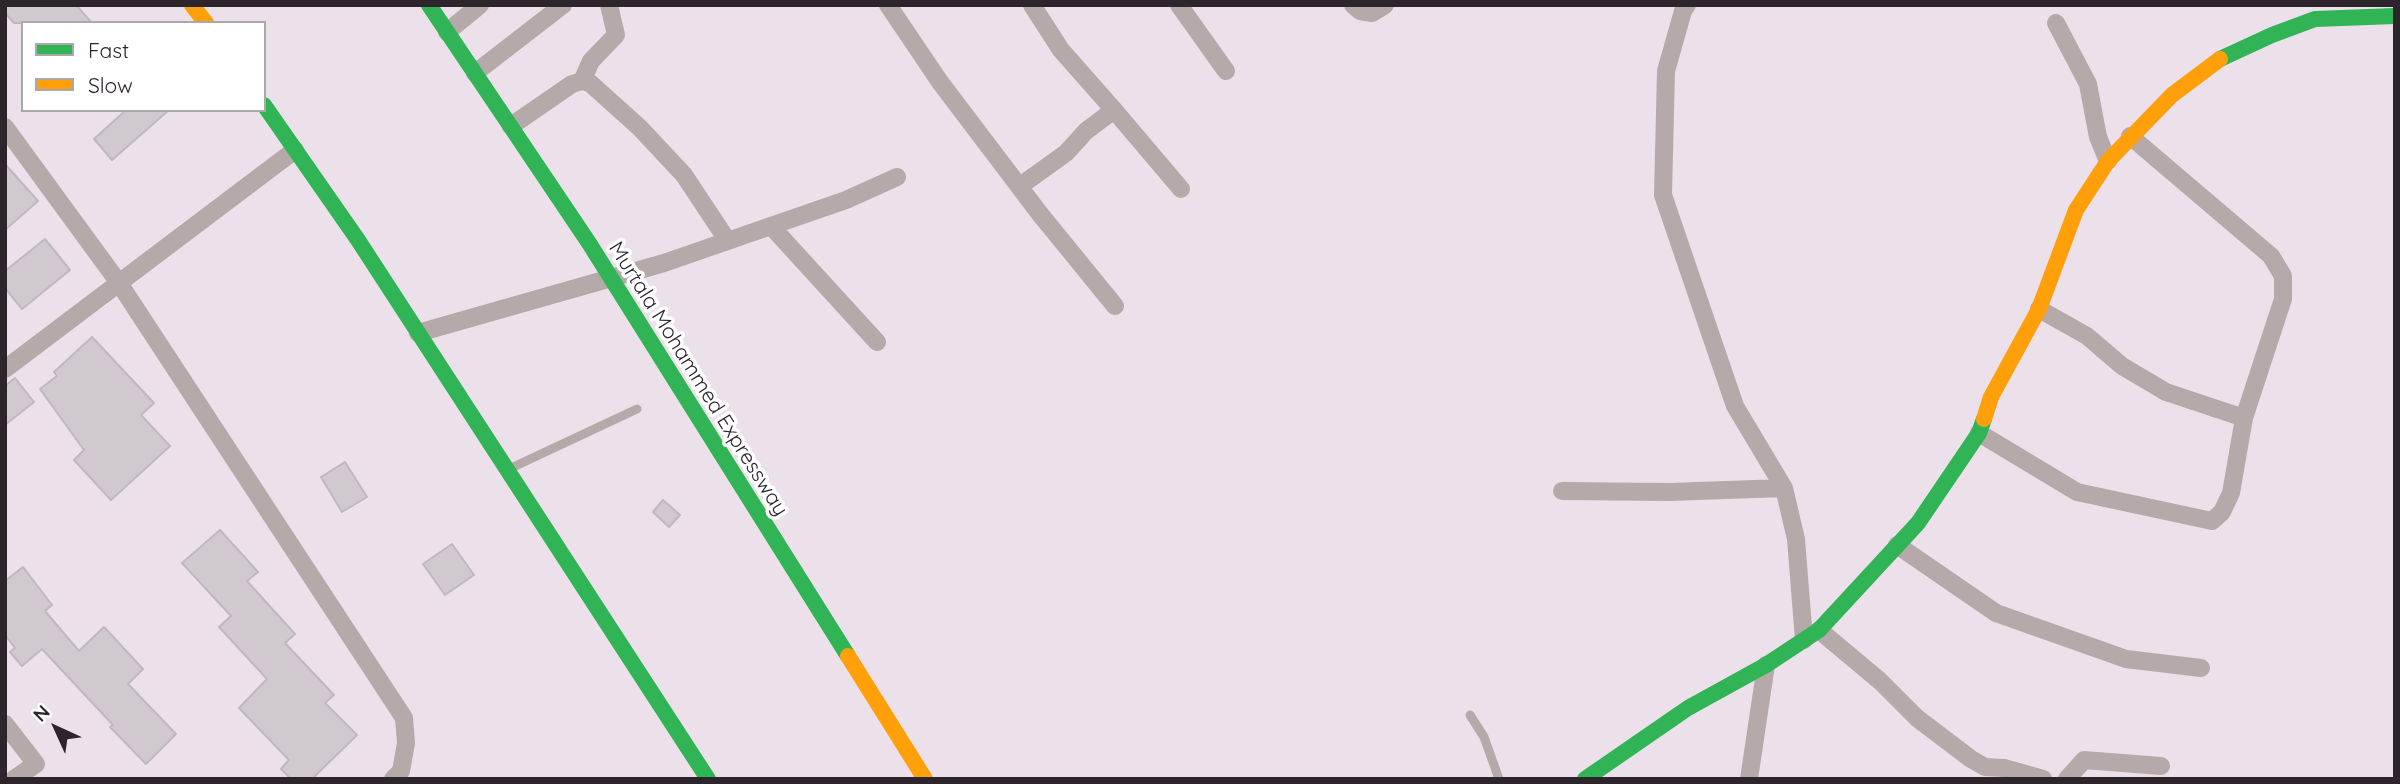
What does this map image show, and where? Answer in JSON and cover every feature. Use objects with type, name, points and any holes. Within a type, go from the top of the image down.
[{"type":"main road","points":[[192,5],[204,21]]},
{"type":"main road","name":"Murtala Mohammed Expressway","points":[[429,5],[611,278],[925,779]]},
{"type":"main road","points":[[1585,779],[1688,708],[1766,665],[1812,635],[1918,523],[1979,433],[1991,397],[2039,309],[2076,210],[2108,161],[2172,96],[2220,59],[2314,12],[2395,16]]},
{"type":"main road","points":[[266,108],[358,240],[708,779]]},
{"type":"street","points":[[447,32],[480,5]]},
{"type":"street","points":[[475,73],[563,5]]},
{"type":"street","points":[[582,81],[591,61],[616,35],[609,5]]},
{"type":"street","points":[[888,5],[940,82],[1115,306]]},
{"type":"street","points":[[1032,5],[1061,50],[1181,189]]},
{"type":"street","points":[[1179,5],[1226,71]]},
{"type":"street","points":[[1353,5],[1360,11],[1372,13],[1385,5]]},
{"type":"street","points":[[1687,5],[1682,11],[1666,71],[1663,195],[1735,406],[1784,488],[1796,539],[1812,635],[1880,681],[1917,718],[1984,773],[2004,768],[2043,779]]},
{"type":"street","points":[[2056,23],[2088,84],[2098,137],[2108,161]]},
{"type":"street","points":[[511,126],[572,84],[582,81],[590,83],[640,128],[684,175],[727,240]]},
{"type":"street","points":[[1020,186],[1066,153],[1086,131],[1114,110]]},
{"type":"street","points":[[5,127],[119,283],[404,718],[406,743],[401,771],[393,779]]},
{"type":"street","points":[[1979,433],[2077,492],[2212,521],[2222,513],[2231,493],[2244,418],[2283,299],[2283,276],[2271,256],[2130,136]]},
{"type":"street","points":[[5,369],[295,150]]},
{"type":"street","points":[[418,333],[611,278],[771,226],[846,200],[897,177]]},
{"type":"street","points":[[771,226],[877,342]]},
{"type":"street","points":[[2039,309],[2087,336],[2122,366],[2166,392],[2244,418]]},
{"type":"street","points":[[1562,491],[1669,492],[1784,488]]},
{"type":"street","points":[[1897,545],[1996,613],[2126,659],[2202,668]]},
{"type":"street","points":[[1749,779],[1766,665]]},
{"type":"street","points":[[5,724],[48,779]]},
{"type":"street","points":[[2067,779],[2084,760],[2161,766]]},
{"type":"street","points":[[14,779],[36,764]]},
{"type":"lane","points":[[508,470],[637,409]]},
{"type":"lane","points":[[1470,715],[1479,726],[1499,779]]},
{"type":"building","points":[[5,5],[76,5],[90,21],[14,23],[5,13]]},
{"type":"building","points":[[124,112],[167,112],[112,160],[94,139]]},
{"type":"building","points":[[5,164],[38,201],[5,230]]},
{"type":"building","points":[[45,239],[70,270],[22,309],[5,288],[5,271]]},
{"type":"building","points":[[92,337],[154,403],[141,415],[170,446],[111,500],[74,460],[84,450],[40,389],[57,376],[54,372]]},
{"type":"building","points":[[15,378],[34,402],[5,425],[5,386]]},
{"type":"building","points":[[345,462],[367,497],[342,512],[321,477]]},
{"type":"building","points":[[663,500],[680,515],[669,527],[653,512]]},
{"type":"building","points":[[220,530],[258,572],[247,581],[295,634],[285,643],[334,695],[325,703],[357,735],[312,779],[291,779],[281,769],[289,760],[239,708],[267,679],[219,627],[231,616],[182,563]]},
{"type":"building","points":[[452,544],[474,575],[445,595],[423,564]]},
{"type":"building","points":[[23,567],[52,605],[45,611],[79,651],[104,627],[143,669],[128,684],[176,734],[146,764],[42,649],[22,666],[10,652],[15,648],[5,635],[5,581]]},
{"type":"traffic: fast","points":[[429,5],[589,243],[848,656]]},
{"type":"traffic: fast","points":[[2220,59],[2315,19],[2395,16]]},
{"type":"traffic: fast","points":[[266,108],[358,240],[708,779]]},
{"type":"traffic: fast","points":[[1585,779],[1688,708],[1766,665],[1819,630],[1918,523],[1979,433],[1984,419]]},
{"type":"traffic: slow","points":[[192,5],[204,21]]},
{"type":"traffic: slow","points":[[1984,419],[1991,397],[2039,309],[2076,210],[2108,161],[2172,95],[2220,59]]},
{"type":"traffic: slow","points":[[848,656],[925,779]]}]
